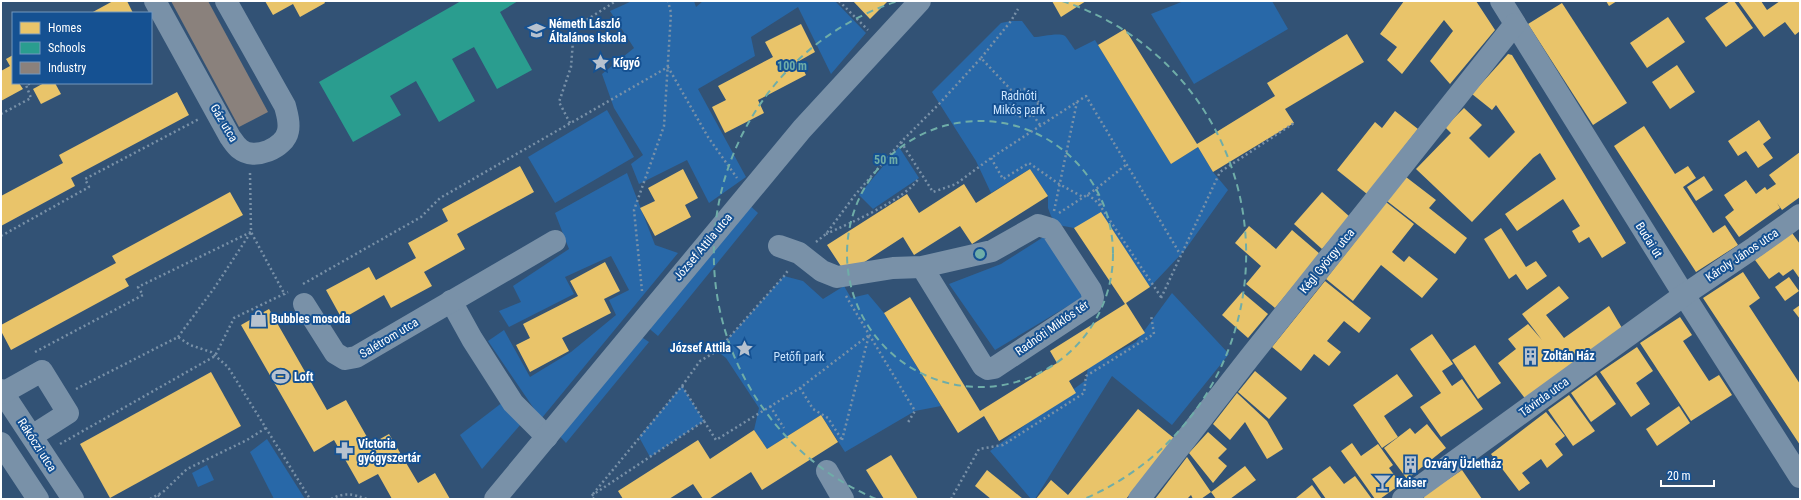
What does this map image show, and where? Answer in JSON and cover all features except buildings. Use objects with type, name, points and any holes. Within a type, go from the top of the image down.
[{"type":"street","name":"Gáz utca","points":[[155,1],[230,137],[240,150],[250,154]]},
{"type":"street","points":[[226,1],[285,106],[289,120],[288,132],[283,142],[264,153],[250,154]]},
{"type":"street","name":"József Attila utca","points":[[495,499],[802,129],[920,1]]},
{"type":"street","name":"Budai út","points":[[1505,2],[1516,24],[1684,295],[1800,477]]},
{"type":"street","name":"Kégl György utca","points":[[1139,499],[1516,24]]},
{"type":"street","name":"Károly János utca","points":[[1684,295],[1798,222]]},
{"type":"street","name":"Radnóti Miklós tér","points":[[779,246],[799,253],[822,271],[837,277],[893,268],[922,267],[992,251],[1038,225],[1051,229],[1091,290],[1093,297],[1090,304],[994,368],[988,369],[983,366],[922,267]]},
{"type":"street","name":"Salétrom utca","points":[[298,293],[335,353],[344,359],[356,357],[555,241]]},
{"type":"street","name":"Távirda utca","points":[[1403,499],[1684,295]]},
{"type":"street","points":[[451,301],[472,339],[513,403],[547,437]]},
{"type":"street","points":[[2,392],[42,371],[68,413],[32,436]]},
{"type":"street","name":"Rákóczi utca","points":[[2,392],[73,499]]},
{"type":"street","points":[[1,443],[38,499]]},
{"type":"street","points":[[827,471],[843,499]]},
{"type":"path","points":[[570,123],[559,102],[571,67],[574,28],[616,1]]},
{"type":"path","points":[[642,294],[634,210],[664,126],[671,13],[668,1]]},
{"type":"path","points":[[839,1],[871,34]]},
{"type":"path","points":[[826,234],[855,195],[901,142],[939,104],[981,58],[1011,21],[1018,9]]},
{"type":"path","points":[[981,58],[1014,93]]},
{"type":"path","points":[[60,444],[216,356],[234,318],[284,294],[298,293],[421,218],[440,198],[668,67]]},
{"type":"path","points":[[668,67],[708,137],[742,186],[749,192]]},
{"type":"path","points":[[1,114],[31,98],[26,86],[29,84]]},
{"type":"path","points":[[1017,90],[1032,90],[1037,96],[1038,111],[1033,115],[1024,118],[1015,115],[1010,109],[1010,102],[1017,90]]},
{"type":"path","points":[[901,142],[933,192],[956,184],[991,158],[1086,96],[1180,254]]},
{"type":"path","points":[[1077,102],[1053,217],[1096,189],[1127,164]]},
{"type":"path","points":[[1,236],[89,186],[85,180],[216,110]]},
{"type":"path","points":[[1033,115],[1040,125]]},
{"type":"path","points":[[1086,195],[1094,199],[1101,207],[1161,298],[1180,254],[1220,172],[1294,123]]},
{"type":"path","points":[[250,154],[251,232],[284,294]]},
{"type":"path","points":[[991,158],[1003,179],[1029,163],[1059,184],[1083,197]]},
{"type":"path","points":[[591,496],[682,386],[700,361],[717,351],[784,276],[799,253],[826,234],[874,212],[914,185],[919,178]]},
{"type":"path","points":[[1096,189],[1101,207]]},
{"type":"path","points":[[59,398],[178,337],[215,287],[251,232]]},
{"type":"path","points":[[32,354],[143,295],[138,287],[251,232]]},
{"type":"path","points":[[284,294],[298,293]]},
{"type":"path","points":[[846,294],[915,411],[907,424]]},
{"type":"path","points":[[951,499],[979,449],[1003,446],[1084,393],[1086,376],[1154,334],[1151,315]]},
{"type":"path","points":[[682,386],[716,440],[800,388],[869,335]]},
{"type":"path","points":[[800,388],[813,408],[828,418],[842,440],[869,335]]},
{"type":"path","points":[[178,337],[190,345],[211,352],[228,367],[310,499]]},
{"type":"path","points":[[770,406],[784,428]]},
{"type":"path","points":[[591,496],[704,421]]},
{"type":"path","points":[[150,499],[163,492],[187,469],[247,440],[266,428]]},
{"type":"path","points":[[331,499],[340,494],[354,495],[367,499]]},
{"type":"path","points":[[158,495],[162,499]]},
{"type":"path","points":[[591,496],[594,499]]},
{"type":"green space","points":[[632,1],[694,1],[696,7],[703,1],[835,1],[866,33],[831,74],[798,7],[751,37],[755,56],[698,89],[746,177],[709,203],[687,160],[639,184],[631,164],[643,155],[614,108],[602,74],[634,48],[610,11]]},
{"type":"green space","points":[[1184,1],[1272,1],[1288,29],[1194,84],[1151,14]]},
{"type":"green space","name":"Radnóti Mikós park","points":[[1022,21],[1034,37],[1054,35],[1065,36],[1075,50],[1095,40],[1171,164],[1198,147],[1213,172],[1228,190],[1185,250],[1150,287],[1074,228],[1058,225],[1051,216],[1048,208],[1048,196],[1030,169],[991,193],[976,161],[932,92],[1001,23]]},
{"type":"green space","points":[[607,110],[634,157],[555,203],[528,157]]},
{"type":"green space","points":[[899,147],[919,178],[873,209],[859,195]]},
{"type":"green space","points":[[627,173],[655,245],[678,253],[541,419],[488,341],[504,330],[530,377],[571,352],[616,315],[609,300],[629,290],[611,256],[565,277],[574,294],[509,327],[499,311],[521,302],[513,286],[569,249],[555,213]]},
{"type":"green space","points":[[746,202],[758,213],[658,336],[645,325]]},
{"type":"green space","points":[[1045,236],[1083,297],[995,350],[949,284],[1001,264]]},
{"type":"green space","name":"Petőfi park","points":[[784,276],[803,281],[823,299],[844,286],[851,298],[868,294],[884,313],[941,406],[915,411],[845,452],[821,415],[767,449],[754,430],[759,408],[726,358],[717,351]]},
{"type":"green space","points":[[1172,293],[1229,354],[1172,425],[1112,376],[1035,499],[1031,499],[990,451],[1086,380],[1088,367],[1136,342]]},
{"type":"green space","points":[[637,334],[649,342],[566,443],[556,432]]},
{"type":"green space","points":[[682,386],[704,421],[650,457],[639,437]]},
{"type":"green space","points":[[503,402],[521,424],[482,469],[460,435]]},
{"type":"green space","points":[[267,439],[305,499],[274,499],[250,452]]},
{"type":"green space","points":[[207,465],[214,480],[198,487],[192,473]]},
{"type":"place","name":"Németh László Általános Iskola","points":[[536,31]]},
{"type":"place","name":"Kígyó","points":[[600,63]]},
{"type":"place","name":"Bubbles mosoda","points":[[258,319]]},
{"type":"place","name":"József Attila","points":[[744,348]]},
{"type":"place","name":"Zoltán Ház","points":[[1530,356]]},
{"type":"place","name":"Loft","points":[[281,377]]},
{"type":"place","name":"Victoria gyógyszertár","points":[[345,451]]},
{"type":"place","name":"Ozváry Üzletház","points":[[1411,464]]},
{"type":"place","name":"Kaiser","points":[[1383,483]]}]
